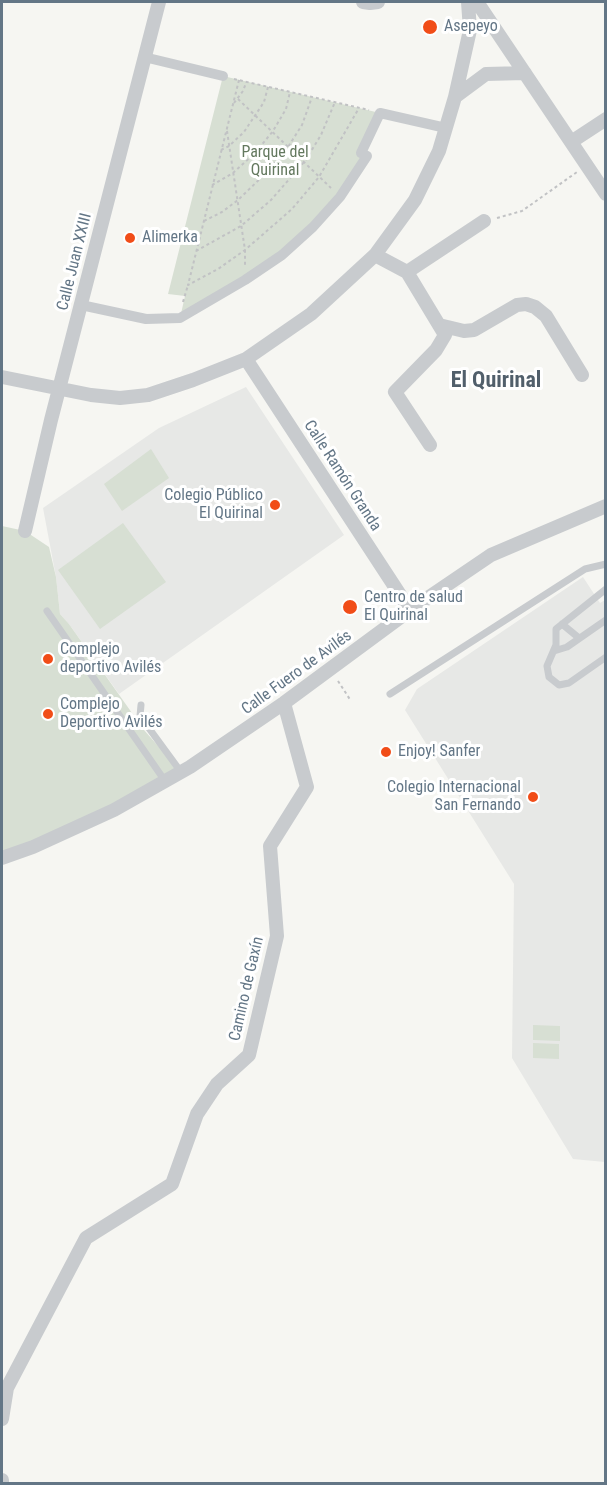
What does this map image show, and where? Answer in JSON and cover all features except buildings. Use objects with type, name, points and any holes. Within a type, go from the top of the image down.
[{"type":"street","name":"Calle Juan XXIII","points":[[25,531],[159,2]]},
{"type":"street","points":[[363,2],[378,2]]},
{"type":"street","points":[[2,377],[59,390],[120,398],[148,395],[246,359],[311,314],[375,255],[415,200],[439,151],[446,128],[470,30],[468,2]]},
{"type":"street","points":[[477,2],[606,194]]},
{"type":"street","points":[[144,57],[223,76]]},
{"type":"street","points":[[454,97],[486,74],[525,73]]},
{"type":"street","points":[[81,304],[146,319],[180,318],[246,280],[282,255],[313,228],[340,197],[367,156],[361,153],[380,113],[446,128]]},
{"type":"street","points":[[571,142],[604,121]]},
{"type":"street","points":[[407,272],[484,221]]},
{"type":"street","points":[[375,255],[407,272],[444,335],[436,350],[395,392],[430,445]]},
{"type":"street","points":[[439,325],[464,331],[474,330],[517,305],[526,304],[535,307],[546,316],[582,375]]},
{"type":"street","name":"Calle Ramón Granda","points":[[246,359],[410,610]]},
{"type":"street","name":"Calle Fuero de Avilés","points":[[2,858],[33,847],[114,810],[181,772],[284,704],[410,610],[490,555],[606,506]]},
{"type":"street","name":"Camino de Gaxín","points":[[2,1419],[8,1388],[86,1238],[172,1184],[197,1114],[217,1084],[249,1055],[277,936],[270,846],[307,787],[284,704]]},
{"type":"lane","points":[[390,694],[585,569],[606,564]]},
{"type":"lane","points":[[606,589],[556,629],[556,645],[547,666],[549,677],[559,685],[569,683],[606,657]]},
{"type":"lane","points":[[47,611],[165,781]]},
{"type":"lane","points":[[554,651],[567,647],[606,620]]},
{"type":"lane","points":[[562,624],[579,638]]},
{"type":"lane","points":[[141,705],[140,716],[181,772]]},
{"type":"path","points":[[223,76],[380,113]]},
{"type":"path","points":[[239,80],[188,285],[218,269],[292,209],[319,177],[359,108]]},
{"type":"path","points":[[232,105],[247,82]]},
{"type":"path","points":[[221,150],[244,132],[264,102],[269,87]]},
{"type":"path","points":[[212,185],[233,172],[255,153],[273,131],[286,109],[290,92]]},
{"type":"path","points":[[204,221],[222,212],[238,200],[266,173],[288,147],[302,125],[312,97]]},
{"type":"path","points":[[238,99],[340,197]]},
{"type":"path","points":[[196,251],[241,226],[272,200],[305,161],[321,135],[334,102]]},
{"type":"path","points":[[226,129],[238,200],[246,280]]},
{"type":"path","points":[[484,221],[522,211],[586,165]]},
{"type":"path","points":[[330,670],[351,701]]},
{"type":"shaded area","points":[[246,387],[344,535],[119,694],[60,614],[56,577],[43,508],[159,428]]},
{"type":"shaded area","name":"Colegio Internacional San Fernando","points":[[583,577],[600,603],[605,600],[605,1162],[573,1159],[512,1058],[514,884],[405,710],[417,689]]},
{"type":"green space","name":"Parque del Quirinal","points":[[223,76],[380,113],[361,153],[367,156],[340,197],[282,255],[180,318],[185,296],[168,294]]},
{"type":"green space","points":[[151,449],[169,478],[122,511],[104,484]]},
{"type":"green space","points":[[123,523],[166,582],[100,629],[58,570]]},
{"type":"green space","name":"Complejo deportivo Avilés","points":[[2,526],[25,531],[49,547],[56,577],[60,614],[144,730],[181,772],[2,858]]},
{"type":"green space","points":[[533,1025],[560,1026],[560,1041],[533,1040]]},
{"type":"green space","points":[[533,1043],[559,1044],[559,1059],[533,1058]]},
{"type":"place","name":"Asepeyo","points":[[430,27]]},
{"type":"place","name":"Alimerka","points":[[130,238]]},
{"type":"place","name":"Colegio Público El Quirinal","points":[[275,505]]},
{"type":"place","name":"Centro de salud El Quirinal","points":[[350,607]]},
{"type":"place","name":"Complejo deportivo Avilés","points":[[48,659]]},
{"type":"place","name":"Complejo Deportivo Avilés","points":[[48,714]]},
{"type":"place","name":"Enjoy! Sanfer","points":[[386,752]]},
{"type":"place","name":"Colegio Internacional San Fernando","points":[[533,797]]},
{"type":"district","name":"El Quirinal","points":[[496,381]]}]
